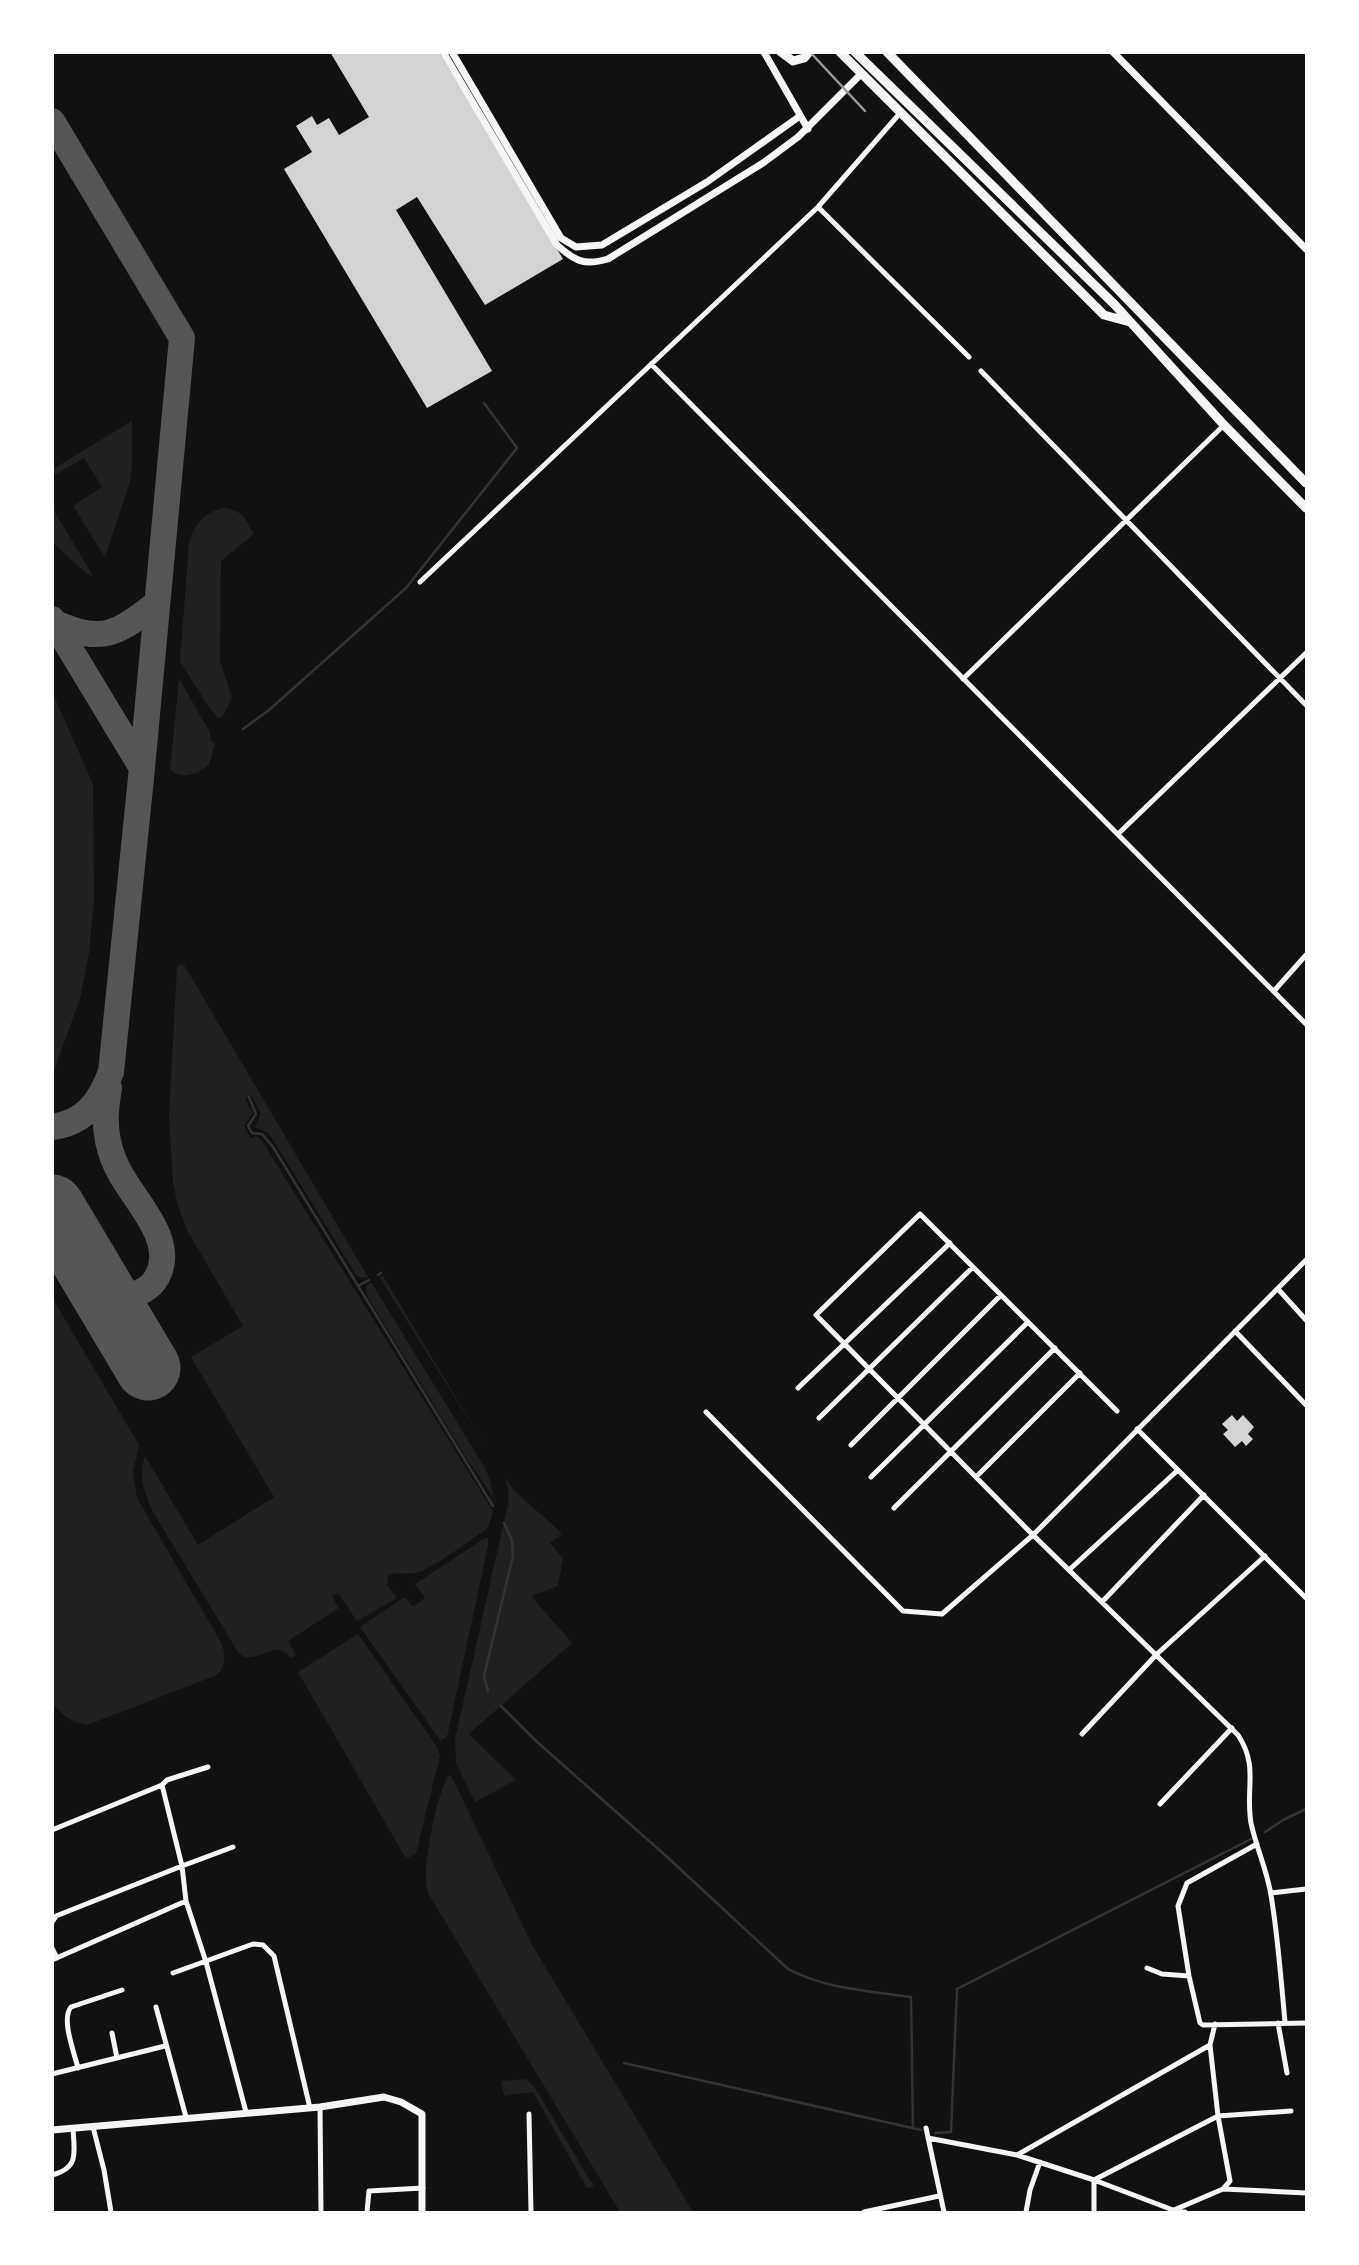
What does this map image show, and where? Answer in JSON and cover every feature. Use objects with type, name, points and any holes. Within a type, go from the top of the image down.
[{"type":"main road","points":[[781,52],[793,61],[804,58],[809,52]]},
{"type":"main road","points":[[840,52],[1104,315],[1132,323]]},
{"type":"main road","points":[[855,52],[1115,305],[1224,425],[1307,508]]},
{"type":"main road","points":[[887,52],[1307,484]]},
{"type":"street","points":[[443,52],[557,245],[573,259],[593,264],[608,260],[763,163],[808,128],[862,73]]},
{"type":"street","points":[[452,52],[561,238],[576,247],[602,245],[707,181],[800,116]]},
{"type":"street","points":[[764,52],[808,128]]},
{"type":"street","points":[[1113,52],[1307,249]]},
{"type":"street","points":[[420,582],[818,207],[901,112]]},
{"type":"street","points":[[818,207],[969,357]]},
{"type":"street","points":[[651,364],[1307,1024]]},
{"type":"street","points":[[981,371],[1307,705]]},
{"type":"street","points":[[963,679],[1224,425]]},
{"type":"street","points":[[1118,834],[1307,653]]},
{"type":"street","points":[[1274,991],[1307,955]]},
{"type":"street","points":[[1117,1411],[920,1214],[816,1315],[899,1396],[924,1425],[1033,1535],[1232,1728],[1250,1755],[1248,1802],[1271,1893],[1287,2073]]},
{"type":"street","points":[[798,1388],[950,1243]]},
{"type":"street","points":[[706,1412],[903,1611],[942,1614],[1033,1535],[1307,1260]]},
{"type":"street","points":[[819,1418],[973,1267]]},
{"type":"street","points":[[1278,1289],[1307,1320]]},
{"type":"street","points":[[851,1445],[1001,1295]]},
{"type":"street","points":[[871,1477],[1028,1322]]},
{"type":"street","points":[[1235,1331],[1307,1405]]},
{"type":"street","points":[[894,1508],[1055,1348]]},
{"type":"street","points":[[976,1477],[1080,1373]]},
{"type":"street","points":[[1137,1429],[1307,1598]]},
{"type":"street","points":[[1069,1570],[1178,1470]]},
{"type":"street","points":[[1102,1602],[1204,1495]]},
{"type":"street","points":[[1082,1734],[1157,1654],[1265,1556]]},
{"type":"street","points":[[1301,1591],[1307,1586]]},
{"type":"street","points":[[1160,1804],[1232,1728]]},
{"type":"street","points":[[52,1829],[162,1785],[167,1780],[208,1767]]},
{"type":"street","points":[[162,1785],[181,1866],[186,1901],[206,1962],[246,2112]]},
{"type":"street","points":[[1257,1844],[1186,1883],[1178,1906],[1188,1976],[1200,2023],[1307,2023]]},
{"type":"street","points":[[52,1922],[56,1916],[233,1847]]},
{"type":"street","points":[[1271,1893],[1307,1889]]},
{"type":"street","points":[[52,1948],[55,1959],[186,1901]]},
{"type":"street","points":[[173,1973],[253,1944],[263,1945],[274,1955],[310,2108]]},
{"type":"street","points":[[1147,1968],[1175,1977],[1188,1976]]},
{"type":"street","points":[[78,2068],[66,2020],[68,2010],[122,1990]]},
{"type":"street","points":[[156,2007],[186,2117]]},
{"type":"street","points":[[1173,2211],[1223,2189],[1230,2181],[1218,2116],[1210,2045],[1214,2024]]},
{"type":"street","points":[[112,2033],[117,2058]]},
{"type":"street","points":[[1017,2155],[1210,2045]]},
{"type":"street","points":[[52,2074],[165,2046]]},
{"type":"street","points":[[52,2130],[310,2108],[384,2097],[401,2102],[422,2114],[422,2213]]},
{"type":"street","points":[[320,2107],[321,2213]]},
{"type":"street","points":[[1094,2180],[1218,2116],[1291,2111]]},
{"type":"street","points":[[529,2114],[531,2213]]},
{"type":"street","points":[[93,2127],[111,2213]]},
{"type":"street","points":[[926,2128],[943,2213]]},
{"type":"street","points":[[52,2175],[65,2172],[74,2161],[73,2129]]},
{"type":"street","points":[[928,2138],[1017,2155],[1185,2213]]},
{"type":"street","points":[[1026,2213],[1030,2190],[1040,2162]]},
{"type":"street","points":[[1094,2180],[1094,2213]]},
{"type":"street","points":[[367,2213],[369,2191],[423,2189]]},
{"type":"street","points":[[1223,2189],[1307,2193]]},
{"type":"street","points":[[864,2213],[940,2196]]},
{"type":"shaded area","points":[[132,421],[130,482],[105,557],[73,506],[102,487],[84,458],[55,475],[53,469]]},
{"type":"shaded area","points":[[222,508],[242,515],[254,534],[221,561],[220,661],[232,698],[222,717],[218,718],[180,661],[189,543],[200,521]]},
{"type":"shaded area","points":[[52,509],[93,576],[86,573],[53,543]]},
{"type":"shaded area","points":[[179,679],[215,744],[209,765],[195,773],[184,775],[170,769]]},
{"type":"shaded area","points":[[53,694],[93,784],[94,901],[89,953],[80,999],[53,1073]]},
{"type":"shaded area","points":[[184,965],[368,1277],[361,1278],[356,1275],[275,1143],[268,1133],[255,1127],[261,1113],[251,1095],[245,1099],[253,1113],[244,1126],[251,1139],[256,1136],[262,1141],[493,1511],[484,1531],[441,1560],[416,1573],[388,1576],[387,1585],[397,1598],[357,1621],[338,1593],[332,1596],[339,1608],[288,1641],[296,1655],[290,1658],[278,1650],[251,1657],[238,1652],[153,1512],[143,1484],[145,1456],[198,1545],[274,1497],[191,1357],[243,1326],[187,1230],[173,1184],[169,1116],[177,967]]},
{"type":"shaded area","points":[[383,1276],[487,1449],[380,1278]]},
{"type":"shaded area","points":[[371,1282],[482,1463],[490,1479],[494,1499],[367,1296],[365,1287]]},
{"type":"shaded area","points":[[53,1299],[139,1445],[133,1472],[137,1498],[222,1644],[224,1656],[224,1664],[217,1675],[87,1725],[68,1718],[53,1704]]},
{"type":"shaded area","points":[[505,1478],[518,1494],[562,1534],[550,1543],[563,1558],[558,1586],[531,1596],[572,1643],[469,1734],[516,1780],[475,1802],[456,1763],[455,1739],[508,1504],[509,1493]]},
{"type":"shaded area","points":[[488,1538],[488,1546],[448,1733],[446,1738],[440,1740],[360,1627],[405,1597],[413,1607],[425,1598],[415,1584]]},
{"type":"shaded area","points":[[358,1634],[437,1747],[440,1756],[416,1853],[408,1858],[298,1672]]},
{"type":"shaded area","points":[[449,1775],[532,1945],[693,2212],[620,2212],[428,1893],[426,1868],[431,1832]]},
{"type":"shaded area","points":[[525,2079],[534,2086],[594,2187],[587,2188],[533,2092],[504,2096],[501,2081]]},
{"type":"building","points":[[330,52],[439,52],[563,259],[485,305],[417,197],[396,210],[492,371],[427,408],[284,169],[312,152],[296,126],[312,116],[317,125],[329,118],[339,135],[369,117]]},
{"type":"building","points":[[1232,1415],[1237,1421],[1243,1415],[1254,1427],[1248,1434],[1253,1439],[1246,1446],[1242,1441],[1235,1447],[1223,1434],[1228,1430],[1222,1424]]},
{"type":"waterway","points":[[243,729],[269,710],[406,588],[517,448],[484,403]]},
{"type":"waterway","points":[[249,1097],[256,1114],[248,1126],[252,1133],[262,1134],[273,1147],[493,1506]]},
{"type":"waterway","points":[[358,1286],[369,1280]]},
{"type":"waterway","points":[[488,1691],[484,1676],[513,1556],[512,1540],[504,1523]]},
{"type":"waterway","points":[[501,1706],[536,1741],[788,1969],[833,1985],[911,1997],[913,2127]]},
{"type":"waterway","points":[[1265,1832],[1306,1809]]},
{"type":"waterway","points":[[935,2133],[951,2132],[957,1989],[1251,1839]]},
{"type":"waterway","points":[[624,2063],[921,2130]]},
{"type":"taxiway","points":[[52,121],[182,338],[111,1072],[90,1109],[74,1121],[52,1127]]},
{"type":"taxiway","points":[[55,623],[86,633],[109,632],[131,622],[157,603]]},
{"type":"taxiway","points":[[52,619],[142,768]]},
{"type":"taxiway","points":[[98,1283],[114,1293],[132,1295],[153,1283],[162,1263],[158,1235],[119,1171],[110,1148],[106,1121],[109,1088]]},
{"type":"runway","points":[[52,1207],[148,1368]]},
{"type":"railway","points":[[810,52],[865,111]]}]
